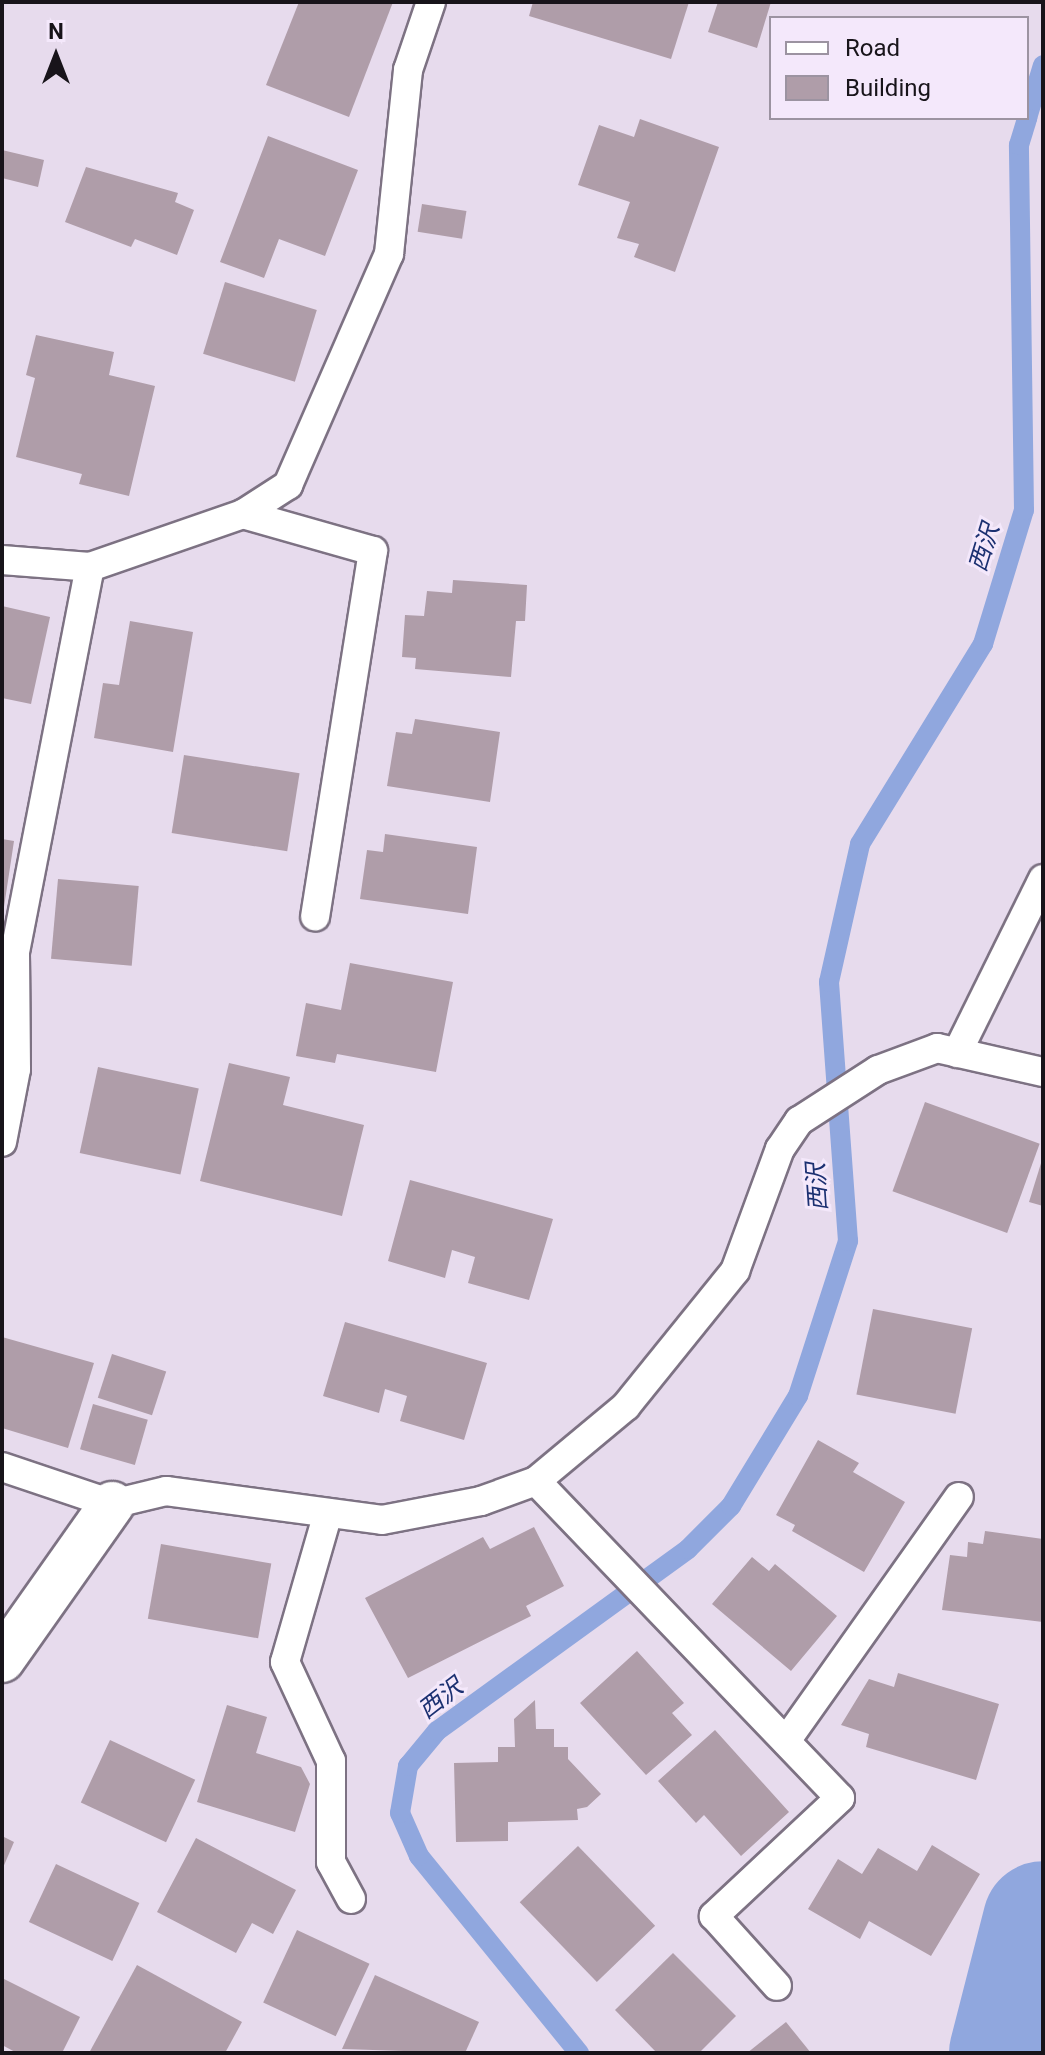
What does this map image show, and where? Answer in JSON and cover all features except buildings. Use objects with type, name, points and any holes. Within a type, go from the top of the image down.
[{"type":"street","points":[[2,1660],[112,1504]]},
{"type":"lane","points":[[2,560],[90,567],[243,514],[288,485],[389,254],[408,70],[431,2]]},
{"type":"lane","points":[[243,514],[373,551],[315,916]]},
{"type":"lane","points":[[2,1142],[16,1069],[15,952],[90,567]]},
{"type":"lane","points":[[957,1053],[1043,879]]},
{"type":"lane","points":[[2,1467],[112,1504],[166,1491],[382,1520],[481,1501],[536,1481],[626,1406],[735,1271],[780,1149],[799,1121],[878,1070],[937,1048],[1043,1072]]},
{"type":"lane","points":[[536,1481],[840,1798],[714,1916],[777,1986]]},
{"type":"lane","points":[[786,1741],[959,1497]]},
{"type":"lane","points":[[328,1513],[285,1662],[331,1761],[331,1862],[351,1899]]},
{"type":"waterway","name":"西沢","points":[[1029,111],[1043,65]]},
{"type":"waterway","name":"西沢","points":[[579,2053],[419,1856],[400,1813],[408,1766],[437,1731],[688,1549],[731,1506],[798,1396],[848,1241],[829,982],[860,844],[983,644],[1024,510],[1019,145],[1026,120]]},
{"type":"waterway","points":[[1009,2053],[1043,1921]]}]
